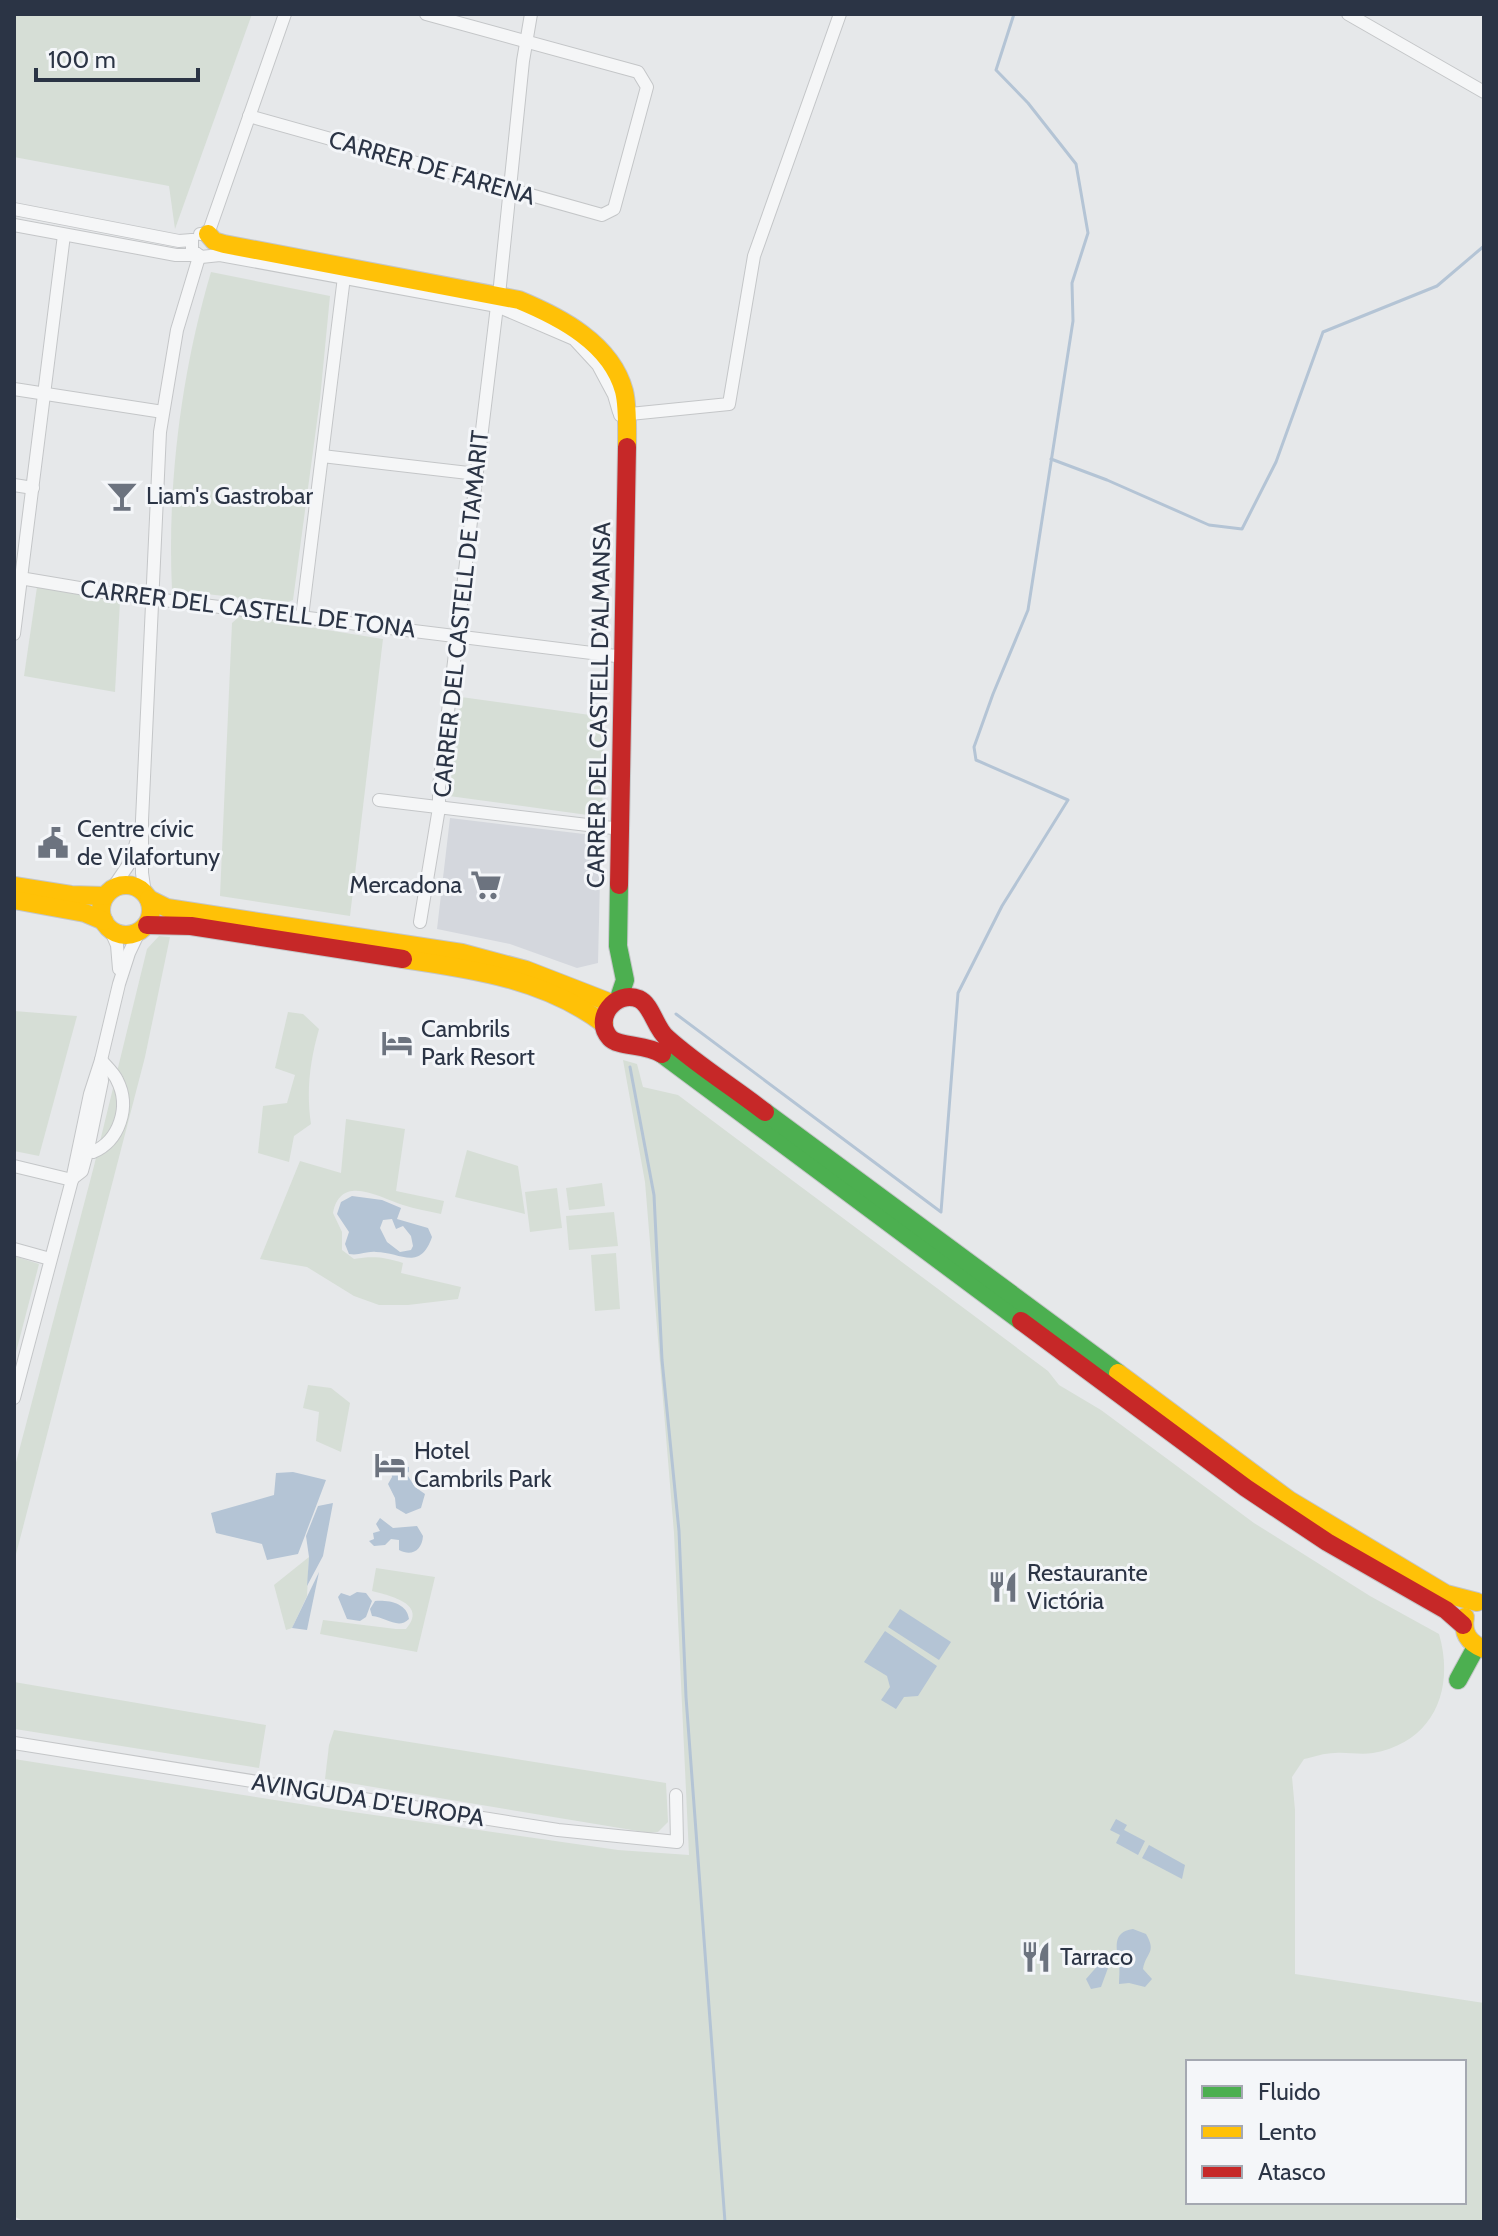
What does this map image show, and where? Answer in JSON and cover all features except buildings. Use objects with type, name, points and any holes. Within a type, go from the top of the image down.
[{"type":"street","points":[[14,1398],[72,1180],[90,1094],[119,984],[129,953],[152,912],[142,873],[151,598],[160,432],[177,330],[285,14]]},
{"type":"street","points":[[426,14],[526,42]]},
{"type":"street","name":"CARRER DEL CASTELL DE TAMARIT","points":[[420,922],[439,808],[439,786],[531,14]]},
{"type":"street","points":[[623,415],[729,404],[754,256],[840,14]]},
{"type":"street","points":[[1348,14],[1484,92]]},
{"type":"street","name":"CARRER DE FARENA","points":[[249,116],[602,215],[614,209],[647,87],[638,72],[526,42]]},
{"type":"street","name":"CARRER DEL CASTELL D'ALMANSA","points":[[14,209],[203,247],[498,300]]},
{"type":"street","name":"CARRER DEL CASTELL D'ALMANSA","points":[[14,225],[176,255],[203,247],[220,255],[344,277],[498,300],[519,300],[558,316],[591,341],[612,366],[624,391],[623,415],[627,438],[618,946],[624,992],[615,1001]]},
{"type":"street","points":[[15,635],[18,577],[33,488],[64,235]]},
{"type":"street","points":[[302,617],[344,277]]},
{"type":"street","points":[[14,389],[163,412]]},
{"type":"street","points":[[322,456],[477,474]]},
{"type":"street","points":[[14,485],[33,488]]},
{"type":"street","name":"CARRER DEL CASTELL DE TONA","points":[[18,577],[151,598],[624,657]]},
{"type":"street","points":[[379,800],[621,829]]},
{"type":"street","points":[[119,984],[119,957],[101,911],[109,892],[131,861],[142,820]]},
{"type":"street","points":[[14,886],[71,895],[109,892],[129,885],[167,908],[462,953],[526,970],[615,1001],[635,997],[651,1011],[653,1021],[651,1033],[638,1044],[627,1046],[616,1043],[608,1035],[604,1024],[605,1013],[615,1001]]},
{"type":"street","points":[[14,900],[85,913],[124,935],[143,929],[191,926],[459,968],[521,983],[590,1012],[604,1024]]},
{"type":"street","name":"CARRER DEL CASTELL D'ALMANSA","points":[[623,972],[644,1002]]},
{"type":"street","points":[[653,1021],[677,1046],[1250,1472],[1389,1562],[1446,1594],[1480,1601]]},
{"type":"street","points":[[638,1044],[669,1058],[1246,1488],[1327,1542],[1446,1610],[1463,1625]]},
{"type":"street","points":[[90,1094],[93,1111],[84,1145],[93,1152],[114,1136],[123,1108],[117,1080],[101,1060]]},
{"type":"street","points":[[72,1180],[82,1171],[88,1149],[102,1081],[101,1060]]},
{"type":"street","points":[[14,1166],[72,1180]]},
{"type":"street","points":[[14,1249],[50,1259]]},
{"type":"street","points":[[1458,1680],[1480,1648],[1468,1640],[1463,1625],[1465,1614],[1480,1601]]},
{"type":"street","name":"AVINGUDA D'EUROPA","points":[[14,1743],[558,1830],[677,1842],[676,1795]]},
{"type":"shaded area","points":[[16,14],[252,14],[175,229],[169,186],[14,157]]},
{"type":"shaded area","points":[[211,272],[330,296],[320,399],[293,600],[285,603],[172,590],[172,510],[178,430],[192,350]]},
{"type":"shaded area","points":[[37,587],[120,601],[115,692],[24,676]]},
{"type":"shaded area","points":[[240,616],[383,639],[350,916],[220,896],[232,623]]},
{"type":"shaded area","points":[[461,697],[604,717],[602,817],[449,796]]},
{"type":"shaded area","name":"Mercadona","points":[[450,818],[601,836],[598,963],[577,968],[510,944],[437,929]]},
{"type":"shaded area","points":[[159,936],[170,937],[145,1057],[14,1562],[14,1470],[147,949]]},
{"type":"shaded area","points":[[14,1011],[77,1016],[39,1156],[14,1151]]},
{"type":"shaded area","points":[[288,1012],[303,1014],[319,1029],[310,1076],[311,1124],[294,1136],[289,1162],[258,1153],[263,1106],[287,1103],[295,1075],[275,1068]]},
{"type":"shaded area","points":[[623,1060],[637,1064],[643,1087],[678,1095],[1048,1371],[1059,1385],[1101,1410],[1254,1523],[1370,1596],[1439,1634],[1444,1674],[1435,1710],[1425,1725],[1411,1738],[1373,1753],[1331,1753],[1304,1759],[1292,1777],[1295,1810],[1295,1974],[1484,2003],[1484,2222],[24,2222],[14,2216],[14,1759],[618,1850],[689,1855],[674,1533],[645,1182]]},
{"type":"shaded area","points":[[346,1119],[405,1129],[396,1191],[444,1201],[441,1214],[362,1191],[344,1194],[337,1201],[333,1213],[342,1232],[342,1250],[354,1259],[378,1258],[403,1263],[401,1273],[461,1287],[458,1299],[379,1305],[354,1296],[307,1267],[260,1259],[300,1161],[341,1173]]},
{"type":"shaded area","points":[[467,1150],[518,1166],[525,1214],[455,1197]]},
{"type":"shaded area","points":[[602,1183],[605,1206],[569,1210],[566,1188]]},
{"type":"shaded area","points":[[557,1188],[562,1228],[530,1232],[525,1192]]},
{"type":"shaded area","points":[[614,1212],[618,1246],[569,1250],[566,1216]]},
{"type":"shaded area","points":[[616,1253],[620,1309],[595,1311],[591,1255]]},
{"type":"shaded area","points":[[14,1256],[39,1264],[14,1360]]},
{"type":"shaded area","points":[[308,1385],[331,1388],[350,1403],[341,1452],[316,1441],[319,1412],[303,1408]]},
{"type":"shaded area","points":[[309,1557],[307,1596],[292,1628],[286,1630],[274,1585]]},
{"type":"shaded area","points":[[376,1568],[435,1577],[417,1652],[320,1634],[323,1620],[406,1629],[412,1620],[410,1607],[372,1591]]},
{"type":"shaded area","points":[[14,1682],[266,1725],[259,1768],[15,1729]]},
{"type":"shaded area","points":[[334,1730],[666,1783],[668,1822],[658,1832],[650,1833],[325,1779]]},
{"type":"water","points":[[352,1196],[382,1200],[401,1208],[397,1219],[428,1228],[432,1237],[427,1248],[422,1254],[408,1258],[376,1252],[349,1254],[345,1244],[349,1232],[337,1214],[341,1202]],"holes":[[[392,1219],[396,1229],[403,1226],[411,1236],[411,1250],[400,1252],[387,1242],[380,1228],[383,1220]]]},
{"type":"water","points":[[398,1465],[409,1467],[406,1473],[415,1487],[425,1494],[421,1508],[406,1514],[396,1508],[388,1484],[392,1477],[391,1470]]},
{"type":"water","points":[[293,1472],[326,1480],[298,1554],[267,1560],[262,1544],[216,1533],[211,1513],[274,1495],[276,1473]]},
{"type":"water","points":[[333,1503],[323,1556],[307,1586],[309,1557],[306,1536],[318,1506]]},
{"type":"water","points":[[380,1518],[393,1528],[417,1526],[423,1536],[418,1548],[404,1552],[399,1550],[399,1540],[391,1539],[385,1545],[374,1546],[369,1541],[374,1539],[373,1533],[380,1531],[376,1524]]},
{"type":"water","points":[[319,1572],[307,1630],[292,1628]]},
{"type":"water","points":[[357,1592],[366,1593],[372,1601],[366,1617],[360,1621],[347,1619],[338,1597],[341,1593],[350,1596]]},
{"type":"water","points":[[375,1601],[401,1606],[409,1619],[396,1623],[372,1616],[370,1609]]},
{"type":"water","points":[[900,1609],[951,1642],[939,1660],[888,1627]]},
{"type":"water","points":[[885,1631],[937,1666],[918,1696],[904,1697],[896,1709],[881,1700],[890,1687],[887,1676],[864,1662]]},
{"type":"water","points":[[1116,1819],[1127,1825],[1124,1830],[1145,1841],[1138,1855],[1116,1843],[1120,1835],[1110,1830]]},
{"type":"water","points":[[1149,1845],[1185,1865],[1182,1879],[1142,1858]]},
{"type":"water","points":[[1133,1929],[1146,1934],[1151,1945],[1143,1969],[1152,1979],[1145,1987],[1119,1984],[1118,1937]]},
{"type":"water","points":[[1100,1963],[1108,1968],[1101,1987],[1091,1989],[1086,1979]]},
{"type":"waterway","points":[[676,1014],[941,1212],[958,993],[1002,906],[1068,800],[976,760],[974,747],[1028,610],[1073,321],[1072,283],[1088,233],[1076,164],[1028,103],[996,70],[1014,14]]},
{"type":"waterway","points":[[1051,459],[1209,525],[1242,529],[1276,462],[1323,332],[1437,286],[1484,246]]},
{"type":"waterway","points":[[630,1067],[654,1195],[662,1360],[679,1531],[686,1697],[725,2222]]},
{"type":"traffic: fast","points":[[619,885],[618,946],[625,980],[619,998]]},
{"type":"traffic: fast","points":[[662,1054],[1021,1321]]},
{"type":"traffic: fast","points":[[765,1112],[1118,1373]]},
{"type":"traffic: fast","points":[[1458,1680],[1476,1647]]},
{"type":"traffic: slow","points":[[208,234],[214,241],[224,244],[519,300],[551,315],[596,346],[617,374],[625,397],[627,447]]},
{"type":"traffic: slow","points":[[126,885],[144,892],[151,910],[144,928],[126,935],[108,928],[101,910],[108,892],[126,885]]},
{"type":"traffic: slow","points":[[14,886],[71,895],[105,896]]},
{"type":"traffic: slow","points":[[149,899],[167,908],[462,953],[526,970],[611,1003]]},
{"type":"traffic: slow","points":[[14,900],[85,913],[104,921]]},
{"type":"traffic: slow","points":[[403,959],[482,972],[534,987],[582,1009],[604,1024]]},
{"type":"traffic: slow","points":[[1118,1373],[1289,1500],[1446,1594],[1477,1602]]},
{"type":"traffic: slow","points":[[1465,1617],[1468,1637],[1484,1649]]},
{"type":"traffic: jam","points":[[619,885],[627,447]]},
{"type":"traffic: jam","points":[[147,925],[191,926],[403,959]]},
{"type":"traffic: jam","points":[[662,1054],[610,1038],[604,1022],[609,1008],[622,998],[639,999],[647,1006],[667,1038],[765,1112]]},
{"type":"traffic: jam","points":[[1021,1321],[1246,1488],[1327,1542],[1446,1610],[1463,1625]]},
{"type":"place","name":"Liam's Gastrobar","points":[[122,496]]},
{"type":"place","name":"Centre cívic de Vilafortuny","points":[[53,843]]},
{"type":"place","name":"Mercadona","points":[[486,885]]},
{"type":"place","name":"Cambrils Park Resort","points":[[397,1043]]},
{"type":"place","name":"Hotel Cambrils Park","points":[[390,1465]]},
{"type":"place","name":"Restaurante Victória","points":[[1003,1587]]},
{"type":"place","name":"Tarraco","points":[[1036,1957]]}]
